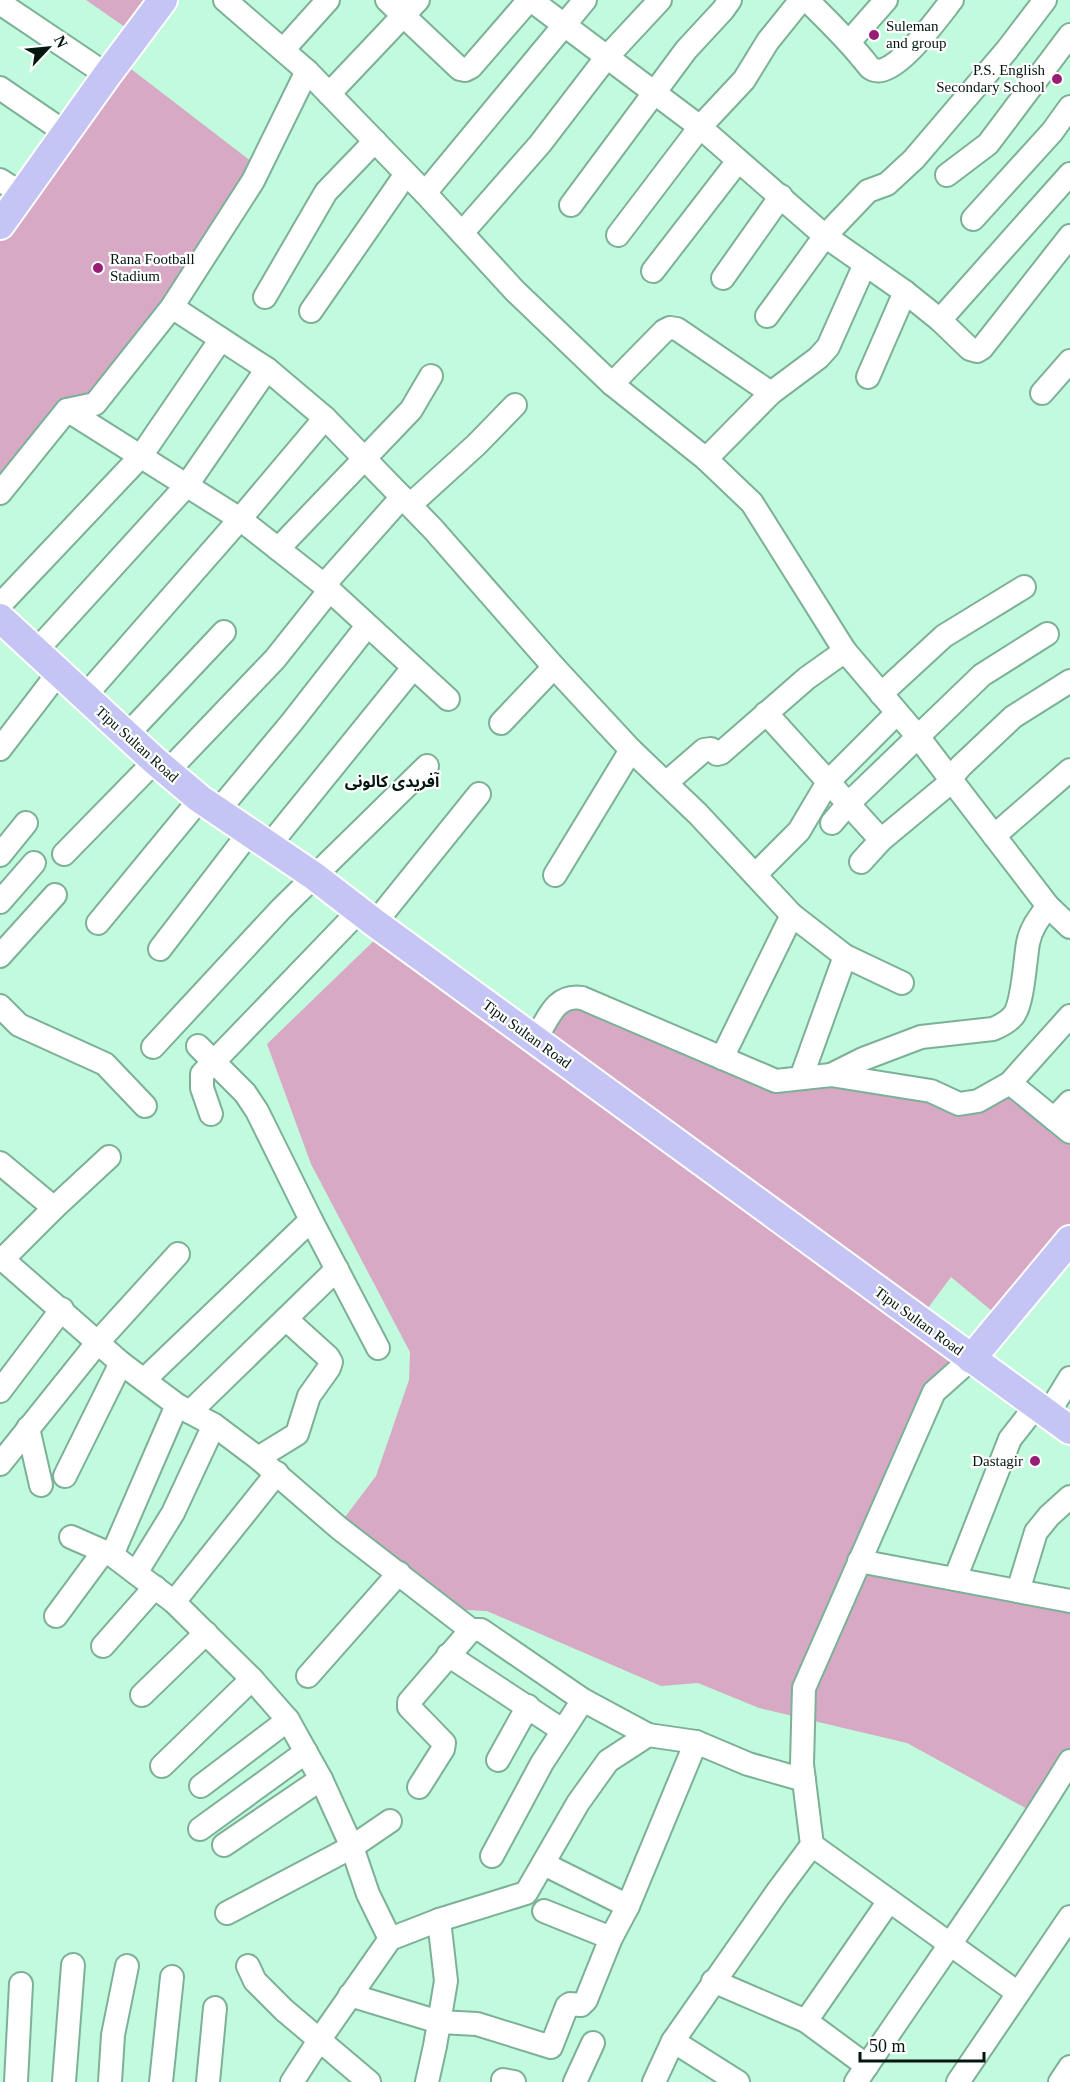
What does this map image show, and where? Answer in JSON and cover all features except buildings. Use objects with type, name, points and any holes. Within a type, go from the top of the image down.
[{"type":"main road","points":[[0,225],[11,187],[66,132],[163,0]]},
{"type":"main road","name":"Tipu Sultan Road","points":[[0,618],[161,767],[208,805],[314,876],[1051,1417]]},
{"type":"main road","points":[[971,1359],[1070,1240]]},
{"type":"street","points":[[283,50],[328,0]]},
{"type":"street","points":[[387,0],[411,8],[460,69],[465,70],[471,67],[530,0],[700,127],[825,236],[906,292],[970,349],[977,351],[982,348],[1070,236]]},
{"type":"street","points":[[425,193],[585,0]]},
{"type":"street","points":[[462,233],[540,144],[606,58],[660,0]]},
{"type":"street","points":[[571,206],[686,50],[730,0]]},
{"type":"street","points":[[618,236],[700,127],[744,80],[768,41],[801,0]]},
{"type":"street","points":[[807,0],[849,42],[872,70],[878,71],[888,68],[923,39],[952,0]]},
{"type":"street","points":[[849,42],[886,0]]},
{"type":"street","points":[[767,316],[825,236],[868,191],[886,184],[914,159],[1007,50],[1045,0]]},
{"type":"street","points":[[0,3],[107,75]]},
{"type":"street","points":[[238,4],[375,141],[515,291],[612,384],[706,459],[752,503],[845,651],[919,738],[1048,906],[1070,927]]},
{"type":"street","points":[[329,94],[411,8]]},
{"type":"street","points":[[946,175],[988,144],[1070,35]]},
{"type":"street","points":[[0,493],[67,410],[95,404],[172,307],[253,181],[307,71]]},
{"type":"street","points":[[0,88],[66,132]]},
{"type":"street","points":[[973,219],[1052,132],[1070,107]]},
{"type":"street","points":[[265,297],[326,192],[375,141]]},
{"type":"street","points":[[653,271],[738,161]]},
{"type":"street","points":[[312,311],[406,174]]},
{"type":"street","points":[[940,320],[1070,174]]},
{"type":"street","points":[[723,278],[781,196]]},
{"type":"street","points":[[706,459],[771,393],[818,358],[828,347],[865,264]]},
{"type":"street","points":[[868,377],[906,292]]},
{"type":"street","points":[[172,307],[267,369],[325,418],[433,529],[554,667],[631,750],[698,814],[792,915],[845,956],[902,983]]},
{"type":"street","points":[[612,384],[664,331],[670,328],[677,329],[771,393]]},
{"type":"street","points":[[0,605],[141,456],[221,339]]},
{"type":"street","points":[[1042,393],[1070,361]]},
{"type":"street","points":[[36,651],[187,485],[267,369]]},
{"type":"street","points":[[278,549],[411,410],[431,376]]},
{"type":"street","points":[[64,854],[161,767],[275,659],[326,588],[406,501],[476,445],[515,405]]},
{"type":"street","points":[[67,410],[240,519],[326,588],[448,699]]},
{"type":"street","points":[[85,696],[325,418]]},
{"type":"street","points":[[881,694],[944,636],[1024,587]]},
{"type":"street","points":[[98,923],[208,805],[292,722],[367,626]]},
{"type":"street","points":[[127,735],[224,632]]},
{"type":"street","points":[[832,823],[848,804],[982,675],[1047,634]]},
{"type":"street","points":[[666,783],[704,750],[711,749],[717,754],[721,753],[807,678],[845,651]]},
{"type":"street","points":[[501,723],[554,667]]},
{"type":"street","points":[[160,949],[413,668]]},
{"type":"street","points":[[0,749],[59,672]]},
{"type":"street","points":[[861,862],[881,840],[952,781],[961,766],[1013,717],[1070,681]]},
{"type":"street","points":[[766,713],[881,840]]},
{"type":"street","points":[[755,875],[799,831],[828,782],[897,713]]},
{"type":"street","points":[[555,875],[631,750]]},
{"type":"street","points":[[153,1047],[314,876],[427,766]]},
{"type":"street","points":[[994,836],[1070,770]]},
{"type":"street","points":[[211,1114],[201,1081],[202,1074],[367,917],[479,794]]},
{"type":"street","points":[[0,855],[26,823]]},
{"type":"street","points":[[0,902],[34,863]]},
{"type":"street","points":[[0,956],[55,895]]},
{"type":"street","points":[[831,1075],[863,1059],[921,1037],[993,1029],[1004,1024],[1015,1015],[1019,1003],[1028,941],[1035,924],[1048,906]]},
{"type":"street","points":[[722,1058],[792,915]]},
{"type":"street","points":[[801,1078],[845,956]]},
{"type":"street","points":[[535,1040],[559,1002],[570,996],[582,998],[776,1082],[831,1075],[932,1091],[959,1104],[978,1101],[1010,1083],[1070,1016]]},
{"type":"street","points":[[0,1006],[19,1024],[105,1064],[145,1106]]},
{"type":"street","points":[[198,1046],[245,1093],[257,1111],[311,1221],[378,1348]]},
{"type":"street","points":[[1010,1083],[1062,1126],[1070,1102]]},
{"type":"street","points":[[109,1157],[2,1258],[121,1363],[183,1409],[214,1425],[258,1458],[339,1528],[471,1630],[481,1630],[583,1700],[648,1735],[696,1742],[748,1764],[804,1780]]},
{"type":"street","points":[[0,1163],[54,1208]]},
{"type":"street","points":[[144,1380],[311,1221]]},
{"type":"street","points":[[0,1464],[99,1342],[178,1254]]},
{"type":"street","points":[[56,1616],[108,1553],[183,1409],[286,1319],[337,1269]]},
{"type":"street","points":[[0,1391],[62,1309]]},
{"type":"street","points":[[258,1458],[297,1434],[309,1396],[331,1362],[286,1319]]},
{"type":"street","points":[[654,2082],[673,2041],[713,1981],[812,1845],[802,1764],[804,1688],[934,1392],[971,1359]]},
{"type":"street","points":[[65,1476],[121,1363]]},
{"type":"street","points":[[956,1579],[1010,1439],[1051,1417],[1070,1378]]},
{"type":"street","points":[[136,1573],[173,1513],[214,1425]]},
{"type":"street","points":[[28,1428],[41,1485]]},
{"type":"street","points":[[174,1602],[276,1473]]},
{"type":"street","points":[[137,1497],[173,1513]]},
{"type":"street","points":[[1018,1591],[1036,1532],[1049,1516],[1070,1497]]},
{"type":"street","points":[[71,1537],[108,1553],[174,1602],[252,1680],[288,1720],[321,1779],[352,1847],[368,1894],[390,1939]]},
{"type":"street","points":[[859,1561],[1070,1601]]},
{"type":"street","points":[[308,1676],[399,1573]]},
{"type":"street","points":[[104,1646],[155,1587]]},
{"type":"street","points":[[419,1787],[443,1749],[444,1743],[409,1707],[409,1702],[471,1630]]},
{"type":"street","points":[[142,1695],[206,1633]]},
{"type":"street","points":[[448,1655],[562,1730]]},
{"type":"street","points":[[162,1766],[252,1680]]},
{"type":"street","points":[[492,1856],[562,1730],[583,1700]]},
{"type":"street","points":[[498,1760],[528,1706]]},
{"type":"street","points":[[201,1786],[288,1720]]},
{"type":"street","points":[[292,2082],[390,1939],[439,1920],[526,1893],[578,1803],[608,1761],[648,1735]]},
{"type":"street","points":[[350,1995],[439,2022],[477,2024],[551,2047],[567,2007],[570,2004],[581,2005],[586,2001],[696,1742]]},
{"type":"street","points":[[200,1829],[306,1752]]},
{"type":"street","points":[[713,1981],[806,2021],[862,2074],[951,1945],[1070,1761]]},
{"type":"street","points":[[224,1845],[321,1779]]},
{"type":"street","points":[[227,1913],[352,1847],[390,1821]]},
{"type":"street","points":[[812,1845],[1018,1993]]},
{"type":"street","points":[[543,1863],[628,1906]]},
{"type":"street","points":[[806,2021],[889,1901]]},
{"type":"street","points":[[544,1911],[611,1938]]},
{"type":"street","points":[[958,2082],[1070,1917]]},
{"type":"street","points":[[427,2082],[446,1981],[439,1920]]},
{"type":"street","points":[[64,2082],[73,1965]]},
{"type":"street","points":[[110,2082],[113,2035],[127,1966]]},
{"type":"street","points":[[248,1966],[255,1981],[284,2010],[369,2082]]},
{"type":"street","points":[[161,2082],[172,1977]]},
{"type":"street","points":[[16,2082],[21,1984]]},
{"type":"street","points":[[208,2082],[215,2008]]},
{"type":"street","points":[[673,2041],[738,2082]]},
{"type":"street","points":[[575,2082],[593,2043]]},
{"type":"street","points":[[1060,2082],[1070,2067]]},
{"type":"shaded area","points":[[86,0],[159,0],[135,34]]},
{"type":"shaded area","name":"Rana Football Stadium","points":[[118,59],[260,168],[95,404],[67,410],[0,493],[0,230]]},
{"type":"shaded area","points":[[385,930],[536,1034],[558,1000],[777,1080],[831,1074],[961,1102],[1012,1081],[1070,1129],[1070,1243],[1004,1321],[951,1277],[919,1320],[967,1356],[935,1392],[859,1562],[1070,1602],[1070,1760],[1040,1816],[907,1743],[759,1708],[698,1683],[661,1686],[487,1611],[441,1609],[336,1529],[376,1476],[409,1380],[410,1352],[311,1164],[267,1044]]},
{"type":"place","name":"Suleman and group","points":[[874,35]]},
{"type":"place","name":"P.S. English Secondary School","points":[[1057,79]]},
{"type":"place","name":"Rana Football Stadium","points":[[98,268]]},
{"type":"place","name":"Dastagir","points":[[1035,1461]]},
{"type":"district","name":"آفریدی کالونی","points":[[392,781]]}]
